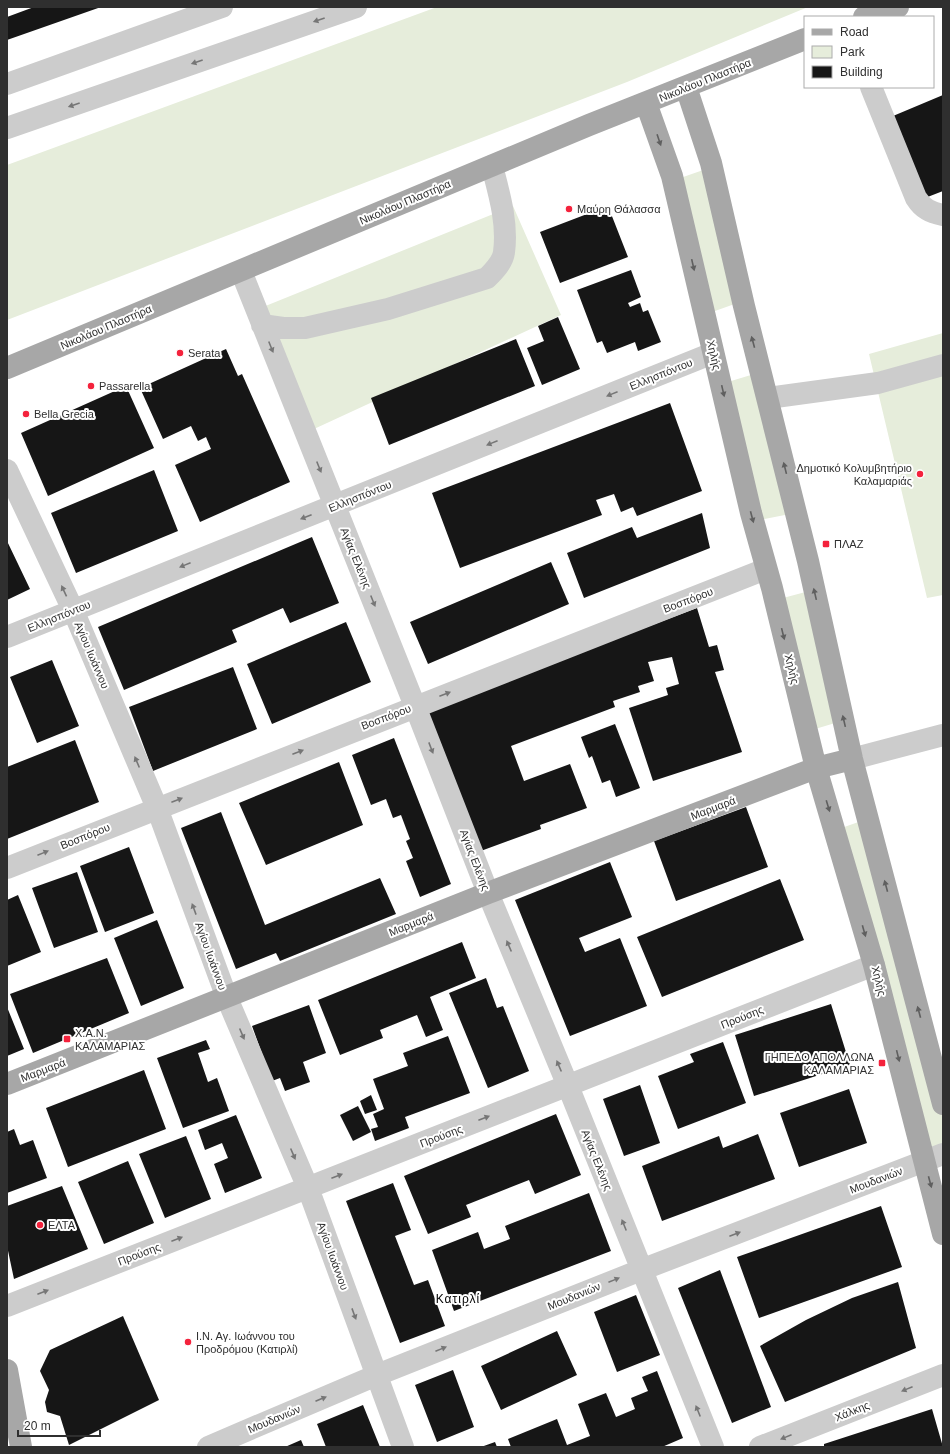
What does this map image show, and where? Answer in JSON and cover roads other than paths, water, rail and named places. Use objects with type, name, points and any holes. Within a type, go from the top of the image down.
[{"type":"main road","points":[[867,16],[898,7]]},
{"type":"main road","name":"Νικολάου Πλαστήρα","points":[[7,368],[492,166],[804,39]]},
{"type":"main road","points":[[686,87],[711,163],[744,306],[808,560],[852,759],[943,1104]]},
{"type":"main road","name":"Χηλής","points":[[646,103],[672,176],[751,513],[816,768],[874,965],[934,1158],[943,1234]]},
{"type":"main road","name":"Μαρμαρά","points":[[7,1084],[227,998],[488,893],[816,768],[852,759]]},
{"type":"main road","points":[[7,1370],[21,1447]]},
{"type":"street","points":[[7,84],[222,7]]},
{"type":"street","points":[[7,128],[356,7]]},
{"type":"street","points":[[871,88],[916,198],[922,207],[943,215]]},
{"type":"street","points":[[262,325],[283,328],[305,328],[388,309],[487,278],[497,268],[504,253],[503,210],[492,166]]},
{"type":"street","name":"Αγίας Ελένης","points":[[241,271],[488,893],[568,1086],[712,1447]]},
{"type":"street","name":"Ελλησπόντου","points":[[7,637],[713,353]]},
{"type":"street","points":[[768,398],[878,383],[943,365]]},
{"type":"street","name":"Αγίου Ιωάννου","points":[[7,470],[73,610],[157,808],[227,998],[308,1188],[403,1447]]},
{"type":"street","name":"Βοσπόρου","points":[[7,868],[766,569]]},
{"type":"street","points":[[852,759],[943,735]]},
{"type":"street","name":"Προύσης","points":[[7,1306],[874,965]]},
{"type":"street","name":"Μουδανιών","points":[[208,1447],[377,1375],[641,1270],[934,1158]]},
{"type":"street","name":"Χάλκης","points":[[760,1447],[943,1375]]},
{"type":"place","name":"Μαύρη Θάλασσα","points":[[569,209]]},
{"type":"place","name":"Serata","points":[[180,353]]},
{"type":"place","name":"Passarella","points":[[91,386]]},
{"type":"place","name":"Bella Grecia","points":[[26,414]]},
{"type":"place","name":"Δημοτικό Κολυμβητήριο Καλαμαριάς","points":[[920,474]]},
{"type":"place","name":"ΠΛΑΖ","points":[[826,544]]},
{"type":"place","name":"Χ.Α.Ν. ΚΑΛΑΜΑΡΙΑΣ","points":[[67,1039]]},
{"type":"place","name":"ΓΗΠΕΔΟ ΑΠΟΛΛΩΝΑ ΚΑΛΑΜΑΡΙΑΣ","points":[[882,1063]]},
{"type":"place","name":"ΕΛΤΑ","points":[[40,1225]]},
{"type":"place","name":"Ι.Ν. Αγ. Ιωάννου του Προδρόμου (Κατιρλί)","points":[[188,1342]]},
{"type":"district","name":"Κατιρλί","points":[[458,1299]]}]
